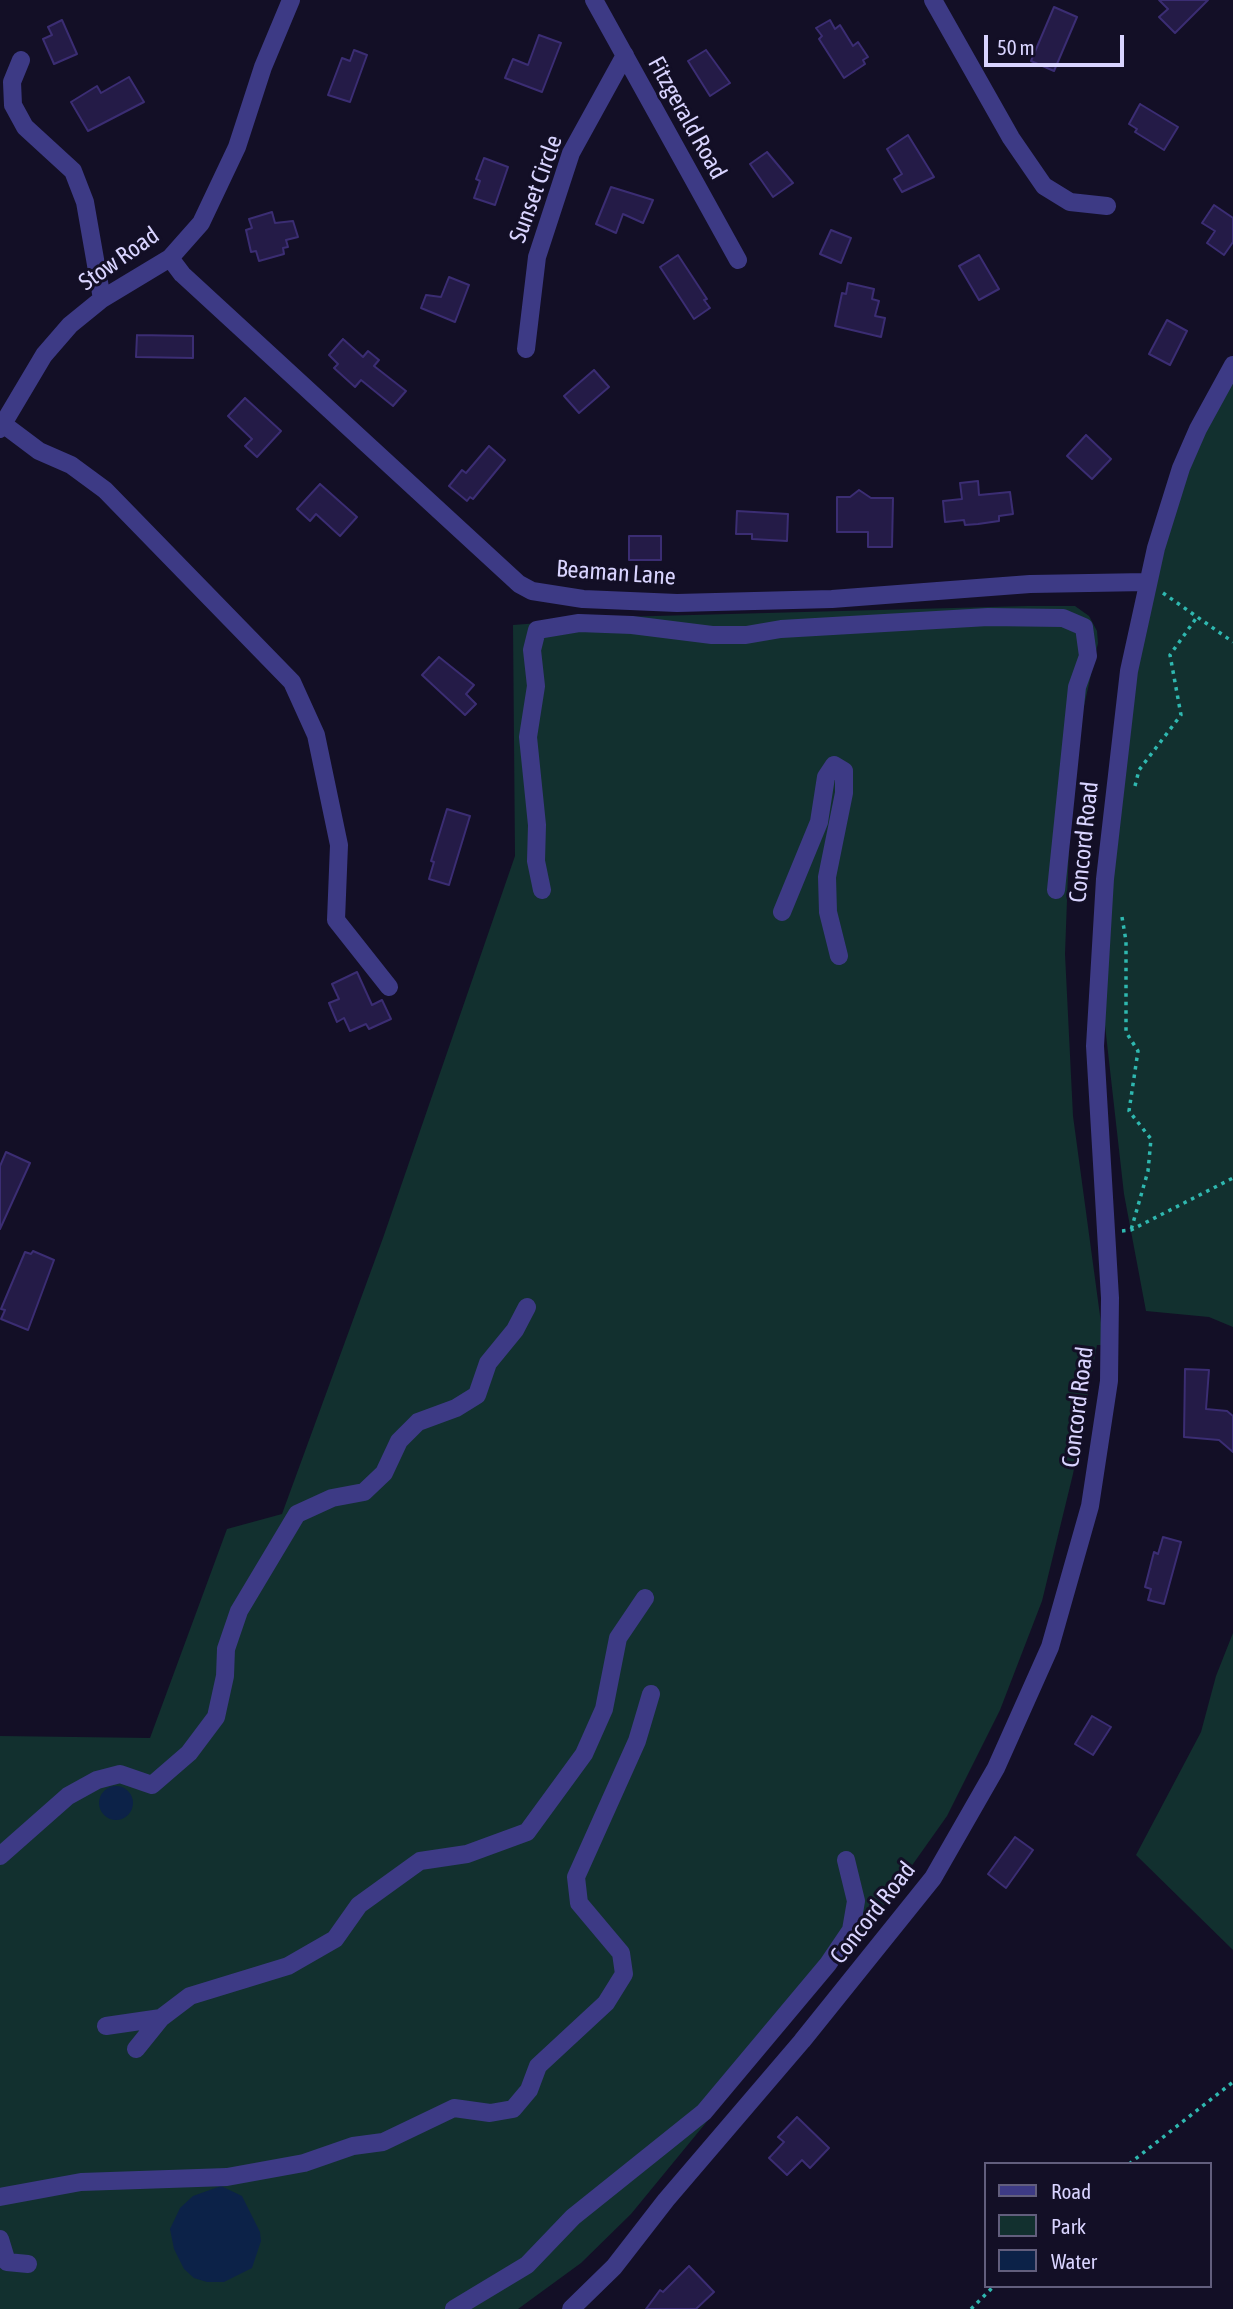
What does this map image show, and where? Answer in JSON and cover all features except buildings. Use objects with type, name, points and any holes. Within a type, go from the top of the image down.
[{"type":"street","name":"Stow Road","points":[[1,427],[44,355],[71,325],[102,299],[170,258],[201,223],[220,185],[291,0]]},
{"type":"street","name":"Fitzgerald Road","points":[[594,0],[738,260]]},
{"type":"street","points":[[934,0],[1011,138],[1044,186],[1070,202],[1107,206]]},
{"type":"street","name":"Sunset Circle","points":[[526,349],[537,257],[566,166],[625,55]]},
{"type":"street","points":[[21,60],[12,82],[13,105],[25,127],[74,171],[85,202],[102,299]]},
{"type":"street","name":"Beaman Lane","points":[[170,258],[182,274],[519,584],[532,592],[583,599],[677,603],[832,599],[1030,584],[1147,582]]},
{"type":"street","name":"Concord Road","points":[[571,2309],[614,2267],[666,2200],[775,2073],[933,1878],[996,1768],[1049,1647],[1090,1506],[1104,1423],[1110,1360],[1107,1233],[1096,1088],[1099,962],[1118,754],[1129,671],[1147,582],[1181,468],[1198,429],[1233,365]]},
{"type":"street","points":[[1,427],[39,451],[71,465],[105,491],[292,682],[316,735],[339,845],[336,919],[389,986]]},
{"type":"street","points":[[542,890],[536,861],[537,825],[528,737],[536,686],[532,650],[537,630],[579,623],[632,625],[712,635],[746,635],[781,629],[988,617],[1063,618],[1084,626],[1088,656],[1077,687],[1056,890]]},
{"type":"street","points":[[782,912],[819,822],[826,777],[834,765],[844,771],[844,793],[827,877],[828,912],[839,956]]},
{"type":"street","points":[[0,1857],[68,1796],[120,1774],[152,1785],[189,1753],[216,1717],[223,1688],[226,1649],[239,1611],[297,1514],[332,1498],[364,1492],[384,1473],[399,1441],[418,1422],[456,1408],[477,1395],[488,1363],[515,1330],[527,1307]]},
{"type":"street","points":[[136,2049],[161,2018],[190,1996],[288,1966],[335,1939],[359,1905],[420,1861],[467,1854],[527,1832],[584,1754],[604,1709],[618,1638],[645,1598]]},
{"type":"street","points":[[0,2197],[81,2182],[227,2176],[304,2163],[353,2146],[383,2142],[454,2108],[490,2113],[513,2109],[529,2090],[538,2066],[606,2003],[624,1974],[621,1953],[579,1903],[576,1877],[637,1741],[651,1693]]},
{"type":"street","points":[[454,2309],[527,2265],[573,2217],[704,2112],[828,1964],[850,1930],[856,1901],[846,1860]]},
{"type":"street","points":[[106,2025],[161,2018]]},
{"type":"street","points":[[0,2239],[7,2262],[28,2264]]},
{"type":"path","points":[[1147,582],[1233,642]]},
{"type":"path","points":[[1133,796],[1139,770],[1181,715],[1170,655],[1197,617]]},
{"type":"path","points":[[1120,907],[1126,941],[1126,1032],[1138,1051],[1129,1111],[1151,1139],[1148,1171],[1131,1230]]},
{"type":"path","points":[[1107,1233],[1131,1230],[1233,1178]]},
{"type":"path","points":[[1132,2162],[1233,2082]]},
{"type":"path","points":[[971,2309],[992,2288]]},
{"type":"green space","points":[[1233,365],[1233,1327],[1209,1317],[1146,1311],[1124,1194],[1102,999],[1124,736],[1149,607],[1184,476]]},
{"type":"green space","points":[[1075,606],[1089,616],[1097,631],[1098,643],[1082,715],[1069,846],[1065,954],[1073,1116],[1104,1345],[1097,1345],[1073,1474],[1042,1601],[1000,1710],[947,1816],[879,1912],[631,2214],[581,2263],[518,2309],[0,2309],[0,1736],[150,1738],[227,1529],[282,1514],[383,1238],[515,856],[513,625],[618,617]]},
{"type":"green space","points":[[1233,1633],[1233,1950],[1136,1855],[1201,1732],[1216,1676]]},
{"type":"water","points":[[116,1786],[128,1791],[133,1803],[128,1815],[116,1820],[104,1815],[99,1803],[104,1791]]},
{"type":"water","points":[[221,2186],[242,2196],[260,2232],[261,2241],[252,2268],[224,2282],[207,2282],[194,2278],[184,2269],[174,2249],[170,2229],[180,2208],[193,2196]]}]
